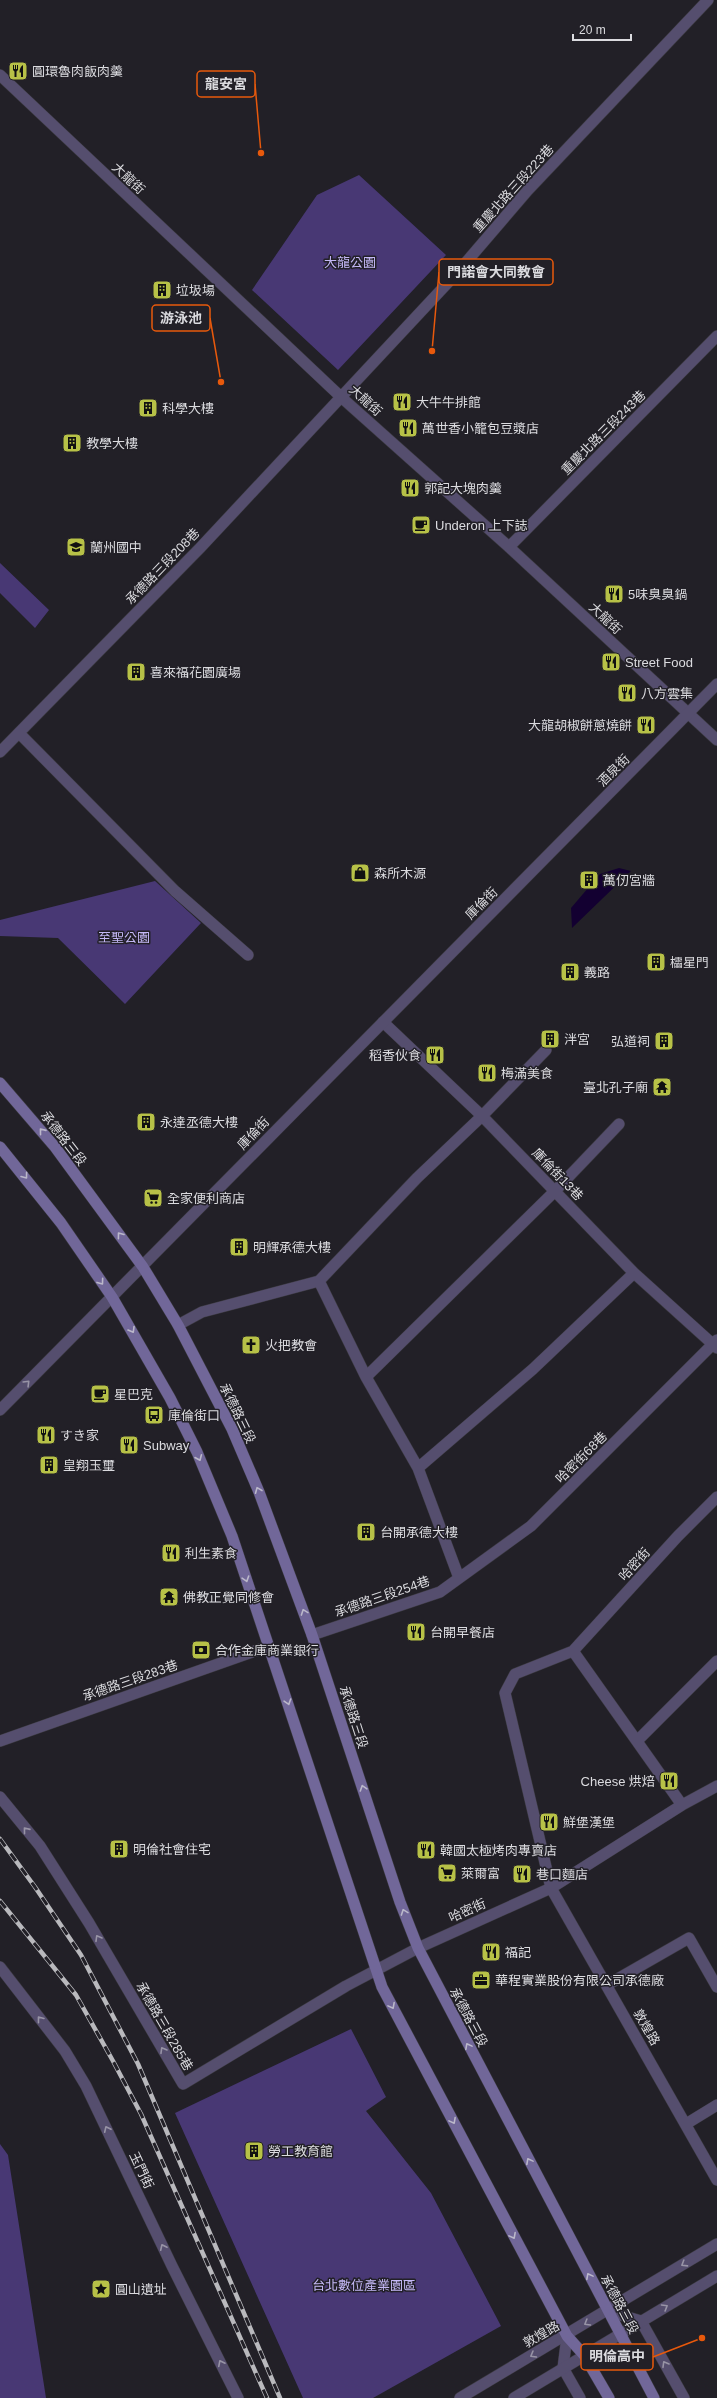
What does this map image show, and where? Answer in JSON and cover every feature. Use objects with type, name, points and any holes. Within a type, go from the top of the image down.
[{"type":"main road","name":"承德路三段","points":[[0,1083],[55,1147],[143,1267],[178,1325],[232,1429],[259,1492],[312,1635],[400,1902],[418,1948],[654,2398]]},
{"type":"main road","points":[[0,1147],[20,1170],[61,1223],[112,1297],[170,1398],[197,1452],[232,1536],[382,1987],[567,2336],[584,2356],[609,2398]]},
{"type":"street","name":"重慶北路三段223巷","points":[[341,397],[456,274],[528,190],[708,0]]},
{"type":"street","name":"大龍街","points":[[0,75],[341,397],[509,547],[717,740]]},
{"type":"street","name":"重慶北路三段243巷","points":[[509,547],[717,336]]},
{"type":"street","name":"承德路三段208巷","points":[[0,752],[200,548],[341,397]]},
{"type":"street","name":"酒泉街","points":[[528,876],[717,684]]},
{"type":"street","points":[[19,733],[175,891],[248,955]]},
{"type":"street","name":"庫倫街","points":[[0,1410],[528,876]]},
{"type":"street","name":"庫倫街13巷","points":[[383,1022],[482,1116],[634,1273],[716,1344]]},
{"type":"street","points":[[178,1325],[202,1312],[319,1282],[416,1178],[482,1116],[546,1050]]},
{"type":"street","points":[[366,1377],[555,1191],[619,1124]]},
{"type":"street","points":[[418,1468],[533,1369],[634,1273]]},
{"type":"street","points":[[319,1282],[366,1377],[418,1468],[459,1578]]},
{"type":"street","name":"哈密街68巷","points":[[459,1578],[531,1526],[716,1344]]},
{"type":"street","name":"哈密街","points":[[573,1651],[678,1536],[717,1497]]},
{"type":"street","name":"承德路三段254巷","points":[[312,1635],[440,1592],[459,1578]]},
{"type":"street","name":"承德路三段283巷","points":[[0,1741],[268,1646]]},
{"type":"street","points":[[573,1651],[682,1805]]},
{"type":"street","name":"敦煌路","points":[[573,1651],[515,1674],[505,1693],[551,1888],[717,2180]]},
{"type":"street","points":[[637,1741],[717,1661]]},
{"type":"street","name":"哈密街","points":[[396,1960],[418,1948],[551,1888],[682,1805],[717,1786]]},
{"type":"street","name":"承德路三段285巷","points":[[0,1798],[40,1846],[89,1923],[183,2084],[346,1986],[396,1960]]},
{"type":"street","points":[[607,1985],[689,1938],[717,1987]]},
{"type":"street","name":"玉門街","points":[[0,1967],[65,2051],[86,2086],[172,2266],[238,2398]]},
{"type":"street","points":[[686,2124],[717,2105]]},
{"type":"street","name":"敦煌路","points":[[460,2398],[567,2336],[717,2244]]},
{"type":"street","points":[[514,2398],[717,2276]]},
{"type":"street","points":[[608,2311],[640,2321],[684,2398]]},
{"type":"street","points":[[567,2336],[563,2368],[580,2398]]},
{"type":"green space","name":"大龍公園","points":[[359,175],[446,255],[338,370],[252,290],[317,195]]},
{"type":"green space","points":[[0,563],[49,610],[35,628],[0,593]]},
{"type":"green space","name":"至聖公園","points":[[155,881],[201,923],[125,1004],[58,938],[0,936],[0,920]]},
{"type":"green space","name":"台北數位產業園區","points":[[351,2029],[386,2097],[366,2111],[431,2193],[501,2326],[373,2398],[303,2398],[175,2113]]},
{"type":"green space","points":[[0,2144],[8,2155],[46,2398],[0,2398]]},
{"type":"shaded area","points":[[619,868],[631,871],[572,928],[571,908],[600,874]]},
{"type":"railway","points":[[0,1839],[35,1887],[81,1955],[138,2064],[280,2398]]},
{"type":"railway","points":[[0,1901],[76,1995],[113,2061],[141,2114],[267,2398]]},
{"type":"place","name":"圓環魯肉飯肉羹","points":[[18,71]]},
{"type":"place","name":"龍安宮","points":[[261,153]]},
{"type":"place","name":"垃圾場","points":[[162,290]]},
{"type":"place","name":"門諾會大同教會","points":[[432,351]]},
{"type":"place","name":"游泳池","points":[[221,382]]},
{"type":"place","name":"大牛牛排館","points":[[402,402]]},
{"type":"place","name":"科學大樓","points":[[148,408]]},
{"type":"place","name":"萬世香小籠包豆漿店","points":[[408,428]]},
{"type":"place","name":"教學大樓","points":[[72,443]]},
{"type":"place","name":"郭記大塊肉羹","points":[[410,488]]},
{"type":"place","name":"Underon 上下誌","points":[[421,525]]},
{"type":"place","name":"蘭州國中","points":[[76,547]]},
{"type":"place","name":"5味臭臭鍋","points":[[614,594]]},
{"type":"place","name":"Street Food","points":[[611,662]]},
{"type":"place","name":"喜來福花園廣場","points":[[136,672]]},
{"type":"place","name":"八方雲集","points":[[627,693]]},
{"type":"place","name":"大龍胡椒餅蔥燒餅","points":[[646,725]]},
{"type":"place","name":"森所木源","points":[[360,873]]},
{"type":"place","name":"萬仞宮牆","points":[[589,880]]},
{"type":"place","name":"櫺星門","points":[[656,962]]},
{"type":"place","name":"義路","points":[[570,972]]},
{"type":"place","name":"泮宮","points":[[550,1039]]},
{"type":"place","name":"弘道祠","points":[[664,1041]]},
{"type":"place","name":"稻香伙食","points":[[435,1055]]},
{"type":"place","name":"梅滿美食","points":[[487,1073]]},
{"type":"place","name":"臺北孔子廟","points":[[662,1087]]},
{"type":"place","name":"永達丞德大樓","points":[[146,1122]]},
{"type":"place","name":"全家便利商店","points":[[153,1198]]},
{"type":"place","name":"明輝承德大樓","points":[[239,1247]]},
{"type":"place","name":"火把教會","points":[[251,1345]]},
{"type":"place","name":"星巴克","points":[[100,1394]]},
{"type":"place","name":"庫倫街口","points":[[154,1415]]},
{"type":"place","name":"すき家","points":[[46,1435]]},
{"type":"place","name":"Subway","points":[[129,1445]]},
{"type":"place","name":"皇翔玉璽","points":[[49,1465]]},
{"type":"place","name":"台開承德大樓","points":[[366,1532]]},
{"type":"place","name":"利生素食","points":[[171,1553]]},
{"type":"place","name":"佛教正覺同修會","points":[[169,1597]]},
{"type":"place","name":"台開早餐店","points":[[416,1632]]},
{"type":"place","name":"合作金庫商業銀行","points":[[201,1650]]},
{"type":"place","name":"Cheese 烘焙","points":[[669,1781]]},
{"type":"place","name":"鮮堡漢堡","points":[[549,1822]]},
{"type":"place","name":"明倫社會住宅","points":[[119,1849]]},
{"type":"place","name":"韓國太極烤肉專賣店","points":[[426,1850]]},
{"type":"place","name":"萊爾富","points":[[447,1873]]},
{"type":"place","name":"巷口麵店","points":[[522,1874]]},
{"type":"place","name":"福記","points":[[491,1952]]},
{"type":"place","name":"華程實業股份有限公司承德廠","points":[[481,1980]]},
{"type":"place","name":"勞工教育館","points":[[254,2151]]},
{"type":"place","name":"圓山遺址","points":[[101,2289]]},
{"type":"place","name":"明倫高中","points":[[702,2338]]}]
